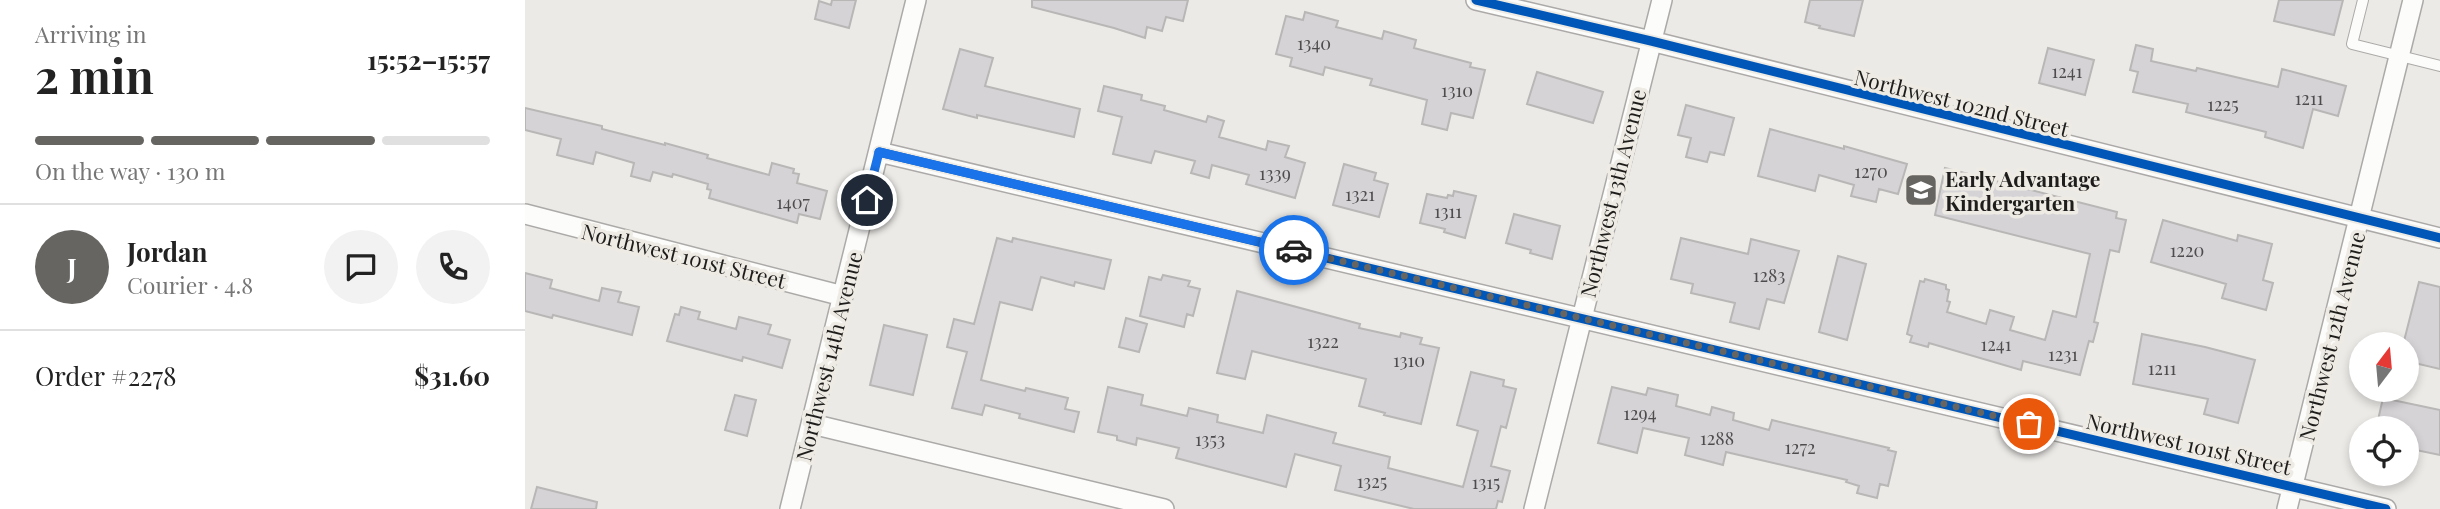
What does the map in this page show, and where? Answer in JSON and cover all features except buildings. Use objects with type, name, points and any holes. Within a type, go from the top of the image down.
[{"type":"street","name":"Northwest 14th Avenue","points":[[790,509],[916,0]]},
{"type":"street","name":"Northwest 102nd Street","points":[[1476,0],[1651,41],[2440,238]]},
{"type":"street","name":"Northwest 13th Avenue","points":[[1534,509],[1661,0]]},
{"type":"street","name":"Northwest 12th Avenue","points":[[2287,509],[2400,56],[2410,1]]},
{"type":"street","name":"Northwest 101st Street","points":[[879,152],[2386,509]]},
{"type":"street","name":"Northwest 101st Street","points":[[525,214],[843,296]]},
{"type":"street","points":[[811,424],[1164,509]]},
{"type":"lane","points":[[2363,0],[2352,44],[2440,66]]},
{"type":"cycle path","points":[[1476,0],[1651,41],[2440,238]]},
{"type":"cycle path","points":[[879,152],[2386,509]]},
{"type":"way so far","points":[[1294,250],[2029,424]]},
{"type":"place","name":"Early Advantage Kindergarten","points":[[1921,190]]},
{"type":"route","points":[[867,200],[879,152],[1294,250]]}]
